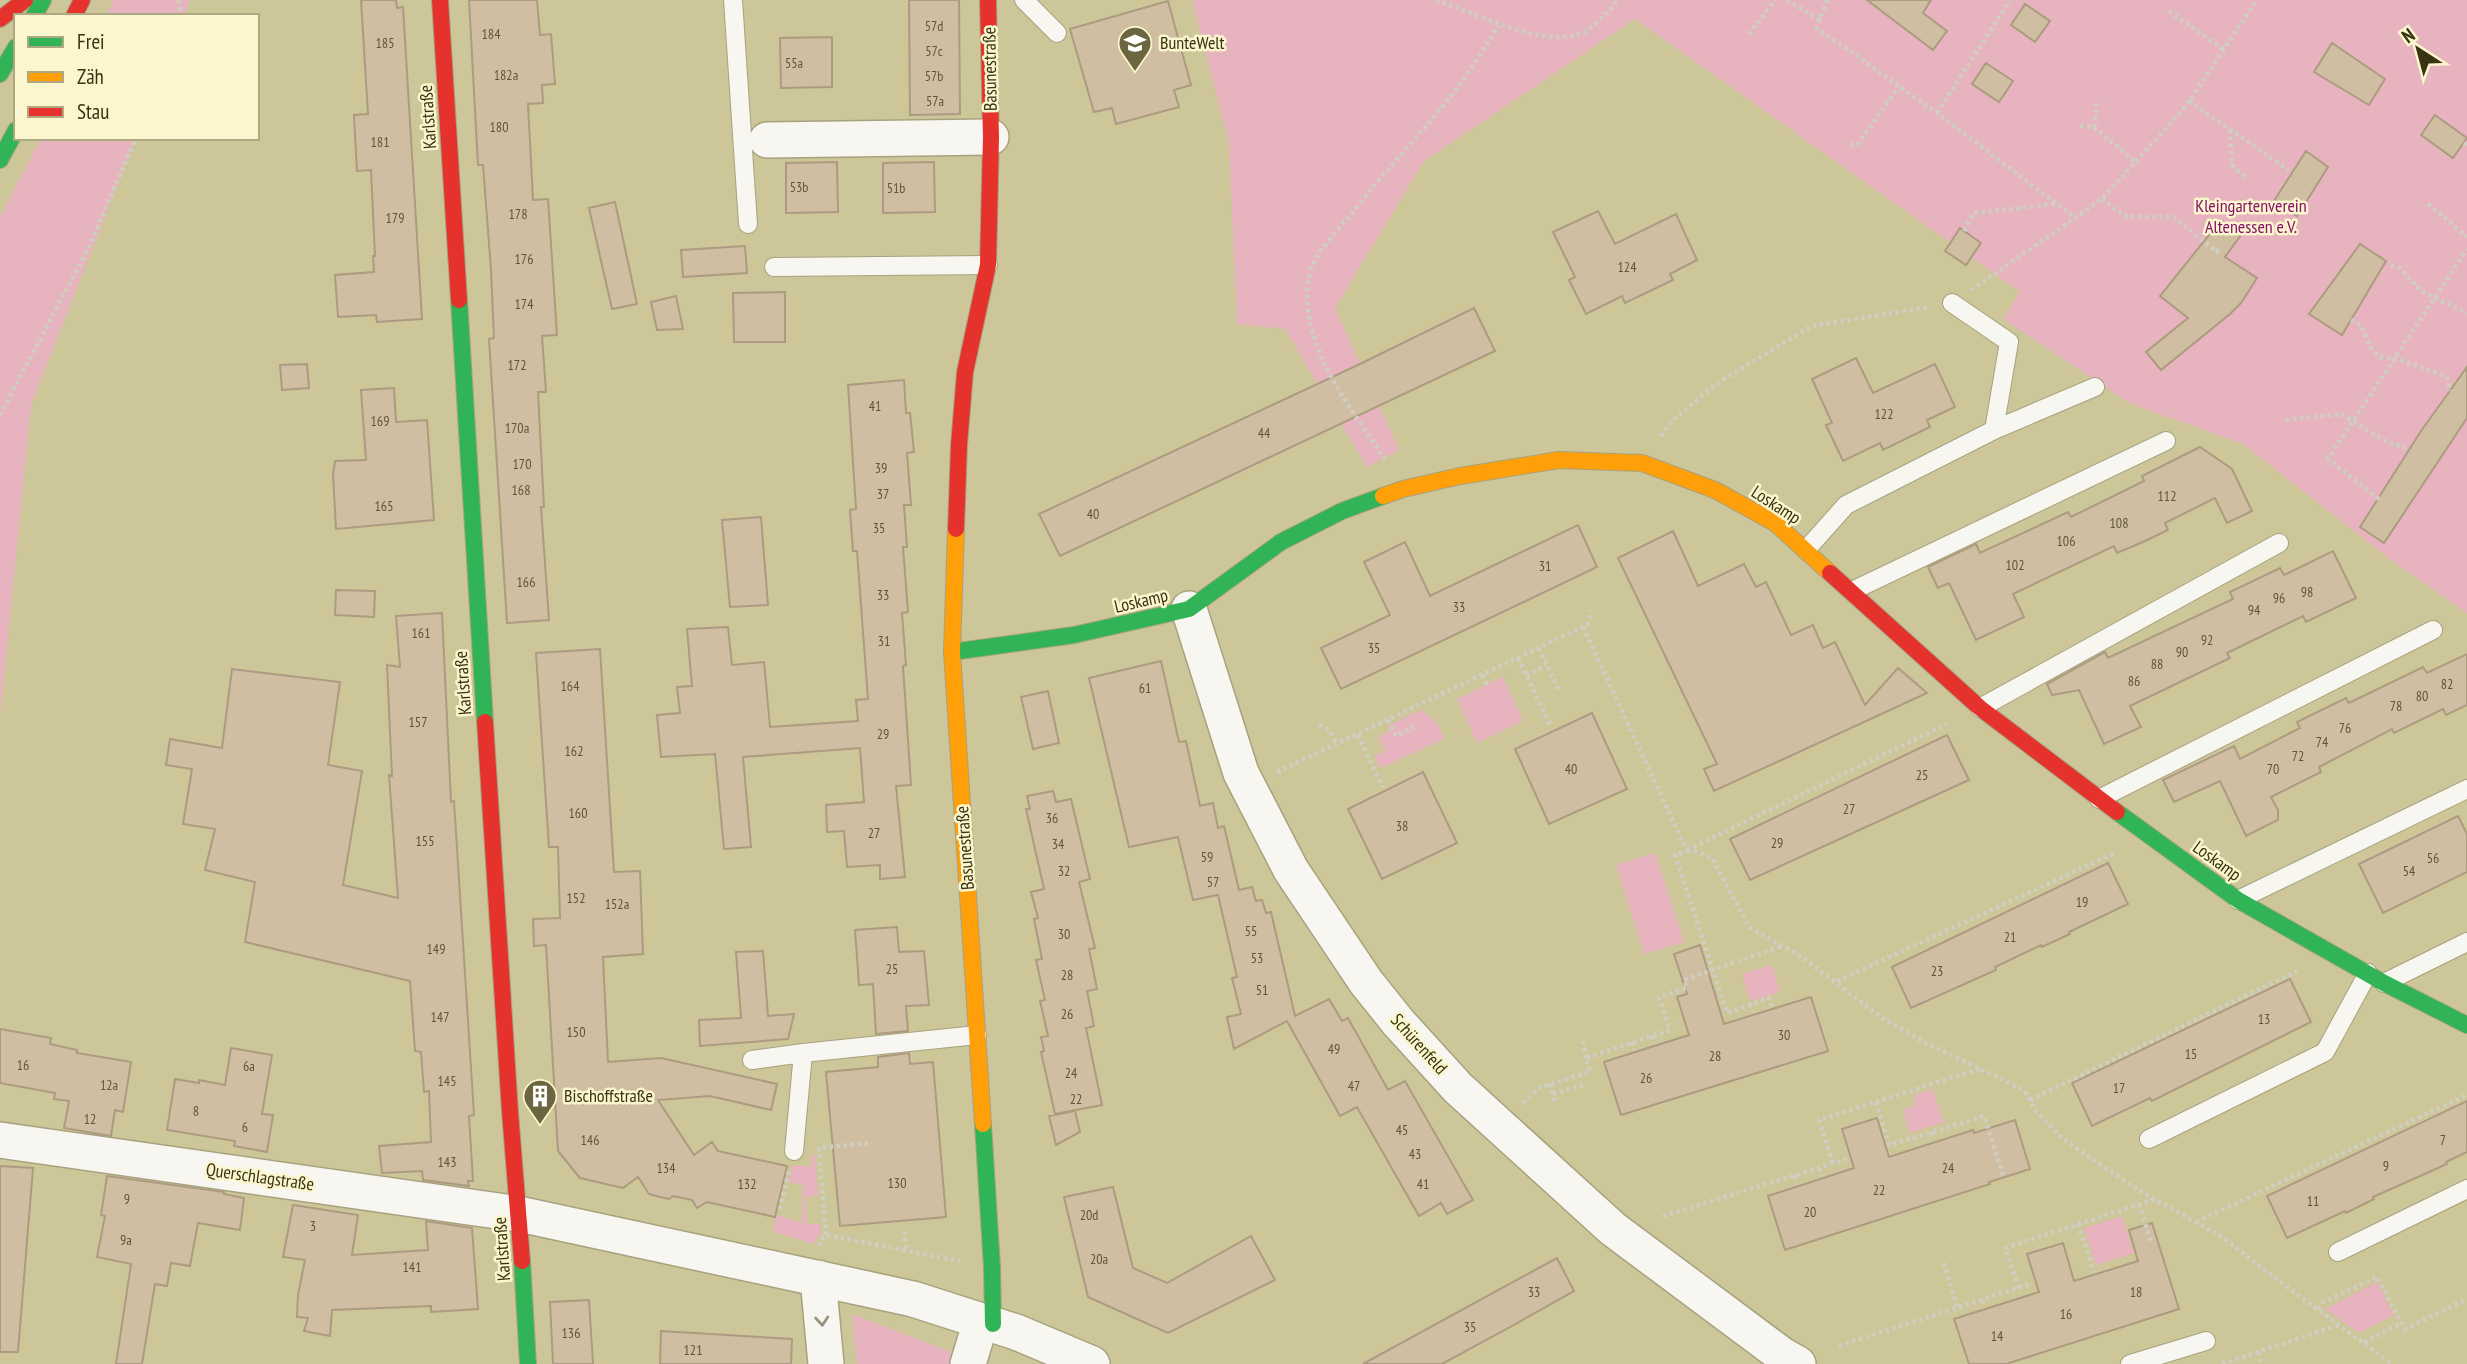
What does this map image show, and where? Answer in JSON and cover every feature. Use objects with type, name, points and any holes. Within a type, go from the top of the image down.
[{"type":"main road","points":[[0,19],[25,0]]},
{"type":"main road","name":"Karlstraße","points":[[440,0],[528,1364]]},
{"type":"main road","name":"Basunestraße","points":[[987,1322],[992,1267],[952,652],[965,372],[988,265],[991,137],[988,0]]},
{"type":"main road","points":[[3,68],[14,50]]},
{"type":"main road","points":[[0,160],[14,134]]},
{"type":"main road","name":"Loskamp","points":[[952,652],[1074,635],[1189,609],[1281,542],[1342,511],[1403,489],[1460,476],[1559,460],[1642,463],[1715,490],[1775,523],[1980,708],[2238,900],[2384,983],[2467,1025]]},
{"type":"street","points":[[767,140],[991,137]]},
{"type":"street","name":"Schürenfeld","points":[[1189,609],[1241,774],[1291,870],[1366,982],[1406,1032],[1458,1088],[1613,1229],[1782,1355],[1798,1364]]},
{"type":"street","name":"Querschlagstraße","points":[[0,1140],[520,1214]]},
{"type":"street","points":[[520,1214],[913,1299],[987,1322],[1066,1351],[1092,1364]]},
{"type":"street","points":[[814,1277],[826,1364]]},
{"type":"street","name":"Basunestraße","points":[[968,1364],[987,1322]]},
{"type":"lane","points":[[733,0],[748,224]]},
{"type":"lane","points":[[1024,0],[1057,33]]},
{"type":"lane","points":[[775,267],[988,265]]},
{"type":"lane","points":[[1952,303],[2009,342],[1994,430]]},
{"type":"lane","points":[[1806,550],[1846,505],[1994,430],[2095,387]]},
{"type":"lane","points":[[1852,591],[2166,441]]},
{"type":"lane","points":[[1980,708],[2279,544]]},
{"type":"lane","points":[[2099,799],[2433,630]]},
{"type":"lane","points":[[2238,900],[2467,789]]},
{"type":"lane","points":[[2384,983],[2467,942]]},
{"type":"lane","points":[[2149,1139],[2325,1052],[2368,974]]},
{"type":"lane","points":[[752,1060],[977,1035]]},
{"type":"lane","points":[[794,1151],[803,1053]]},
{"type":"lane","points":[[2337,1252],[2467,1189]]},
{"type":"lane","points":[[2130,1364],[2206,1341]]},
{"type":"path","points":[[1436,0],[1498,25],[1553,37],[1577,35],[1603,18],[1618,0]]},
{"type":"path","points":[[1749,34],[1776,0]]},
{"type":"path","points":[[1787,0],[1820,20]]},
{"type":"path","points":[[1827,0],[1817,28],[1937,113],[2077,219]]},
{"type":"path","points":[[1937,113],[2010,0]]},
{"type":"path","points":[[1642,463],[1671,422],[1716,384],[1812,326],[1952,303],[2077,219],[2102,199],[2189,101],[2257,0]]},
{"type":"path","points":[[2169,11],[2224,50]]},
{"type":"path","points":[[1403,489],[1319,354],[1308,315],[1307,280],[1314,261],[1483,54],[1498,25]]},
{"type":"path","points":[[1850,145],[1858,144],[1899,86]]},
{"type":"path","points":[[2094,127],[2096,101]]},
{"type":"path","points":[[2189,101],[2288,170]]},
{"type":"path","points":[[2080,126],[2094,127],[2136,162]]},
{"type":"path","points":[[2230,129],[2232,166],[2245,177]]},
{"type":"path","points":[[0,415],[88,249],[135,140]]},
{"type":"path","points":[[2102,199],[2124,216],[2174,217],[2217,252],[2221,246]]},
{"type":"path","points":[[1964,231],[1974,213],[2056,204]]},
{"type":"path","points":[[2428,204],[2467,237]]},
{"type":"path","points":[[2379,499],[2328,459],[2467,249]]},
{"type":"path","points":[[2391,265],[2400,268],[2422,292],[2467,313]]},
{"type":"path","points":[[2351,320],[2362,326],[2370,347],[2380,358],[2395,358],[2447,377],[2450,391]]},
{"type":"path","points":[[2286,421],[2341,414],[2387,442],[2409,449]]},
{"type":"path","points":[[1248,786],[1587,625],[1592,611]]},
{"type":"path","points":[[1583,627],[1654,772],[1686,851]]},
{"type":"path","points":[[1539,648],[1559,691]]},
{"type":"path","points":[[1518,658],[1550,725]]},
{"type":"path","points":[[1526,675],[1547,666]]},
{"type":"path","points":[[1482,675],[1487,685]]},
{"type":"path","points":[[1772,1006],[1769,998],[1727,1013],[1675,855],[1980,708]]},
{"type":"path","points":[[1388,720],[1396,736],[1416,726]]},
{"type":"path","points":[[1319,725],[1329,730],[1337,744]]},
{"type":"path","points":[[1358,735],[1383,788]]},
{"type":"path","points":[[1836,981],[2150,836]]},
{"type":"path","points":[[1686,851],[1695,851],[1712,858],[1749,927],[1836,981],[1882,1018],[1924,1042],[2024,1090],[2036,1111],[2062,1138],[2130,1185],[2222,1237],[2392,1364]]},
{"type":"path","points":[[1586,1058],[1670,1030],[1659,997],[1687,988],[1684,980],[1783,946]]},
{"type":"path","points":[[2030,1100],[2333,954]]},
{"type":"path","points":[[1750,1004],[1752,1012]]},
{"type":"path","points":[[1653,1036],[1655,1043]]},
{"type":"path","points":[[1499,1125],[1540,1087],[1590,1072],[1583,1041]]},
{"type":"path","points":[[1632,1042],[1634,1050]]},
{"type":"path","points":[[1833,1163],[1819,1120],[1982,1068]]},
{"type":"path","points":[[1550,1084],[1555,1103]]},
{"type":"path","points":[[1553,1094],[1583,1085]]},
{"type":"path","points":[[2196,1222],[2467,1095]]},
{"type":"path","points":[[1876,1102],[1889,1145],[1984,1116],[2004,1178]]},
{"type":"path","points":[[1932,1132],[1934,1139]]},
{"type":"path","points":[[1914,1137],[1916,1144]]},
{"type":"path","points":[[827,1236],[819,1148],[869,1143]]},
{"type":"path","points":[[780,1209],[794,1151]]},
{"type":"path","points":[[1663,1216],[1847,1159]]},
{"type":"path","points":[[1819,1168],[1821,1176]]},
{"type":"path","points":[[1795,1175],[1797,1182]]},
{"type":"path","points":[[2018,1288],[2005,1248],[2156,1199]]},
{"type":"path","points":[[2139,1204],[2151,1242]]},
{"type":"path","points":[[2078,1224],[2094,1272]]},
{"type":"path","points":[[904,1231],[907,1250]]},
{"type":"path","points":[[814,1277],[823,1237],[827,1236],[992,1267]]},
{"type":"path","points":[[1944,1263],[1958,1308]]},
{"type":"path","points":[[2318,1309],[2322,1303],[2377,1277],[2405,1329],[2467,1299]]},
{"type":"path","points":[[1839,1346],[1982,1300],[2005,1296],[2029,1284]]},
{"type":"path","points":[[1982,1300],[1984,1307]]},
{"type":"path","points":[[2364,1342],[2402,1323]]},
{"type":"path","points":[[2222,1364],[2340,1325]]},
{"type":"path","points":[[2258,1352],[2262,1364]]},
{"type":"green space","points":[[114,0],[190,0],[185,14],[107,14]]},
{"type":"green space","name":"Kleingartenverein Altenessen e.V.","points":[[1192,0],[2467,0],[2467,613],[2391,560],[2243,444],[2129,403],[2003,319],[2020,292],[1635,19],[1424,161],[1335,308],[1399,450],[1367,467],[1285,329],[1237,324],[1229,143]]},
{"type":"green space","points":[[40,140],[135,140],[31,405],[0,716],[0,217]]},
{"type":"green space","points":[[1503,677],[1523,721],[1477,743],[1457,699]]},
{"type":"green space","points":[[1421,710],[1437,722],[1444,739],[1380,768],[1374,756],[1385,751],[1378,737],[1389,731],[1387,726]]},
{"type":"green space","points":[[1655,853],[1684,942],[1644,954],[1616,865]]},
{"type":"green space","points":[[1772,965],[1780,992],[1750,1001],[1742,974]]},
{"type":"green space","points":[[1932,1089],[1944,1122],[1910,1133],[1903,1110],[1916,1105],[1913,1096]]},
{"type":"green space","points":[[815,1154],[818,1196],[805,1197],[807,1224],[820,1224],[821,1231],[813,1244],[772,1231],[777,1215],[802,1223],[803,1185],[789,1182],[792,1166],[811,1166],[811,1155]]},
{"type":"green space","points":[[2122,1216],[2134,1253],[2096,1265],[2084,1228]]},
{"type":"green space","points":[[2377,1282],[2394,1315],[2359,1333],[2325,1309]]},
{"type":"green space","points":[[852,1314],[959,1355],[956,1364],[857,1364]]},
{"type":"building","points":[[361,0],[396,0],[397,8],[403,7],[422,319],[377,322],[376,315],[338,317],[335,275],[374,272],[371,170],[357,171],[354,115],[368,114]]},
{"type":"building","points":[[469,0],[537,0],[540,35],[551,34],[555,84],[542,85],[543,103],[528,104],[533,200],[548,199],[557,335],[542,336],[546,392],[538,392],[544,507],[541,507],[549,620],[507,623],[489,339],[494,338],[491,270],[483,165],[478,165]]},
{"type":"building","points":[[909,0],[959,0],[960,114],[910,115]]},
{"type":"building","points":[[1867,0],[1931,0],[1923,13],[1947,31],[1933,50]]},
{"type":"building","name":"BunteWelt","points":[[1168,1],[1191,85],[1174,90],[1179,107],[1116,124],[1112,108],[1094,112],[1070,29]]},
{"type":"building","points":[[2025,4],[2050,21],[2035,42],[2011,25]]},
{"type":"building","points":[[832,37],[832,87],[781,88],[780,38]]},
{"type":"building","points":[[2332,43],[2385,79],[2369,105],[2314,72]]},
{"type":"building","points":[[1986,63],[2013,81],[1999,102],[1972,84]]},
{"type":"building","points":[[2435,115],[2467,138],[2453,158],[2421,135]]},
{"type":"building","points":[[2306,151],[2328,167],[2297,216],[2274,201]]},
{"type":"building","points":[[837,162],[838,212],[786,213],[786,163]]},
{"type":"building","points":[[934,162],[935,212],[883,213],[883,163]]},
{"type":"building","points":[[615,202],[637,304],[612,309],[589,208]]},
{"type":"building","points":[[1598,211],[1615,244],[1676,214],[1697,260],[1670,274],[1673,280],[1625,303],[1622,296],[1586,314],[1569,280],[1575,277],[1553,232]]},
{"type":"building","points":[[2221,220],[2241,235],[2225,257],[2257,278],[2241,303],[2230,314],[2161,370],[2146,352],[2188,318],[2160,296]]},
{"type":"building","points":[[1960,228],[1981,243],[1966,265],[1945,251]]},
{"type":"building","points":[[2360,244],[2386,261],[2342,335],[2309,314]]},
{"type":"building","points":[[745,246],[747,273],[683,277],[681,250]]},
{"type":"building","points":[[785,292],[785,342],[734,342],[733,293]]},
{"type":"building","points":[[676,296],[683,329],[657,330],[651,302]]},
{"type":"building","points":[[1474,308],[1495,351],[1060,556],[1039,514]]},
{"type":"building","points":[[1856,358],[1873,393],[1935,364],[1955,407],[1927,420],[1930,427],[1883,450],[1880,443],[1843,461],[1826,425],[1832,423],[1812,379]]},
{"type":"building","points":[[307,364],[309,388],[282,390],[280,365]]},
{"type":"building","points":[[2467,367],[2467,418],[2384,543],[2360,527],[2421,431]]},
{"type":"building","points":[[904,380],[906,413],[910,413],[914,452],[907,453],[911,505],[904,505],[907,547],[903,547],[908,612],[902,613],[911,785],[896,786],[905,877],[880,879],[880,865],[847,867],[844,831],[827,832],[826,805],[864,802],[860,748],[743,757],[751,847],[724,849],[715,754],[661,757],[657,715],[680,713],[677,687],[692,686],[687,629],[728,627],[732,665],[764,662],[770,727],[858,721],[856,700],[868,699],[857,551],[853,551],[850,510],[856,509],[848,385]]},
{"type":"building","points":[[394,388],[396,422],[427,420],[434,520],[336,529],[333,474],[335,461],[366,460],[361,390]]},
{"type":"building","points":[[2200,447],[2232,469],[2252,511],[2227,523],[2215,498],[2165,523],[2168,530],[2143,542],[2117,553],[2114,546],[2013,594],[2024,617],[1976,640],[1949,583],[1938,588],[1928,567],[1976,544],[1980,553],[2068,512],[2071,517],[2144,481],[2142,476]]},
{"type":"building","points":[[761,517],[768,605],[730,607],[722,520]]},
{"type":"building","points":[[1578,525],[1597,567],[1341,689],[1321,648],[1390,615],[1364,562],[1405,542],[1430,596]]},
{"type":"building","points":[[1673,531],[1698,586],[1744,564],[1756,587],[1766,582],[1791,635],[1813,625],[1823,648],[1835,642],[1865,705],[1898,668],[1927,693],[1714,791],[1704,769],[1717,764],[1618,558]]},
{"type":"building","points":[[2333,551],[2356,598],[2306,622],[2303,616],[2227,653],[2230,658],[2130,706],[2141,727],[2104,744],[2079,690],[2052,695],[2047,684],[2105,652],[2108,658],[2233,599],[2230,592],[2280,568],[2284,575]]},
{"type":"building","points":[[336,590],[375,591],[374,617],[335,615]]},
{"type":"building","points":[[442,613],[451,802],[454,801],[474,1115],[469,1116],[473,1181],[468,1181],[469,1186],[423,1180],[422,1171],[382,1173],[379,1146],[431,1142],[429,1091],[424,1092],[421,1052],[415,1051],[410,981],[245,942],[255,882],[205,870],[215,829],[183,824],[192,769],[166,765],[170,739],[222,748],[232,669],[340,682],[328,765],[362,771],[343,885],[398,898],[389,775],[392,776],[387,665],[400,667],[396,616]]},
{"type":"building","points":[[600,649],[614,872],[640,871],[643,954],[603,957],[608,1062],[661,1058],[777,1084],[771,1110],[710,1096],[658,1100],[694,1155],[712,1142],[718,1151],[787,1166],[775,1217],[707,1202],[697,1208],[692,1200],[673,1196],[669,1199],[649,1194],[638,1177],[623,1188],[580,1178],[558,1151],[546,945],[534,946],[533,919],[560,918],[558,847],[549,847],[536,653]]},
{"type":"building","points":[[2467,654],[2467,705],[2446,715],[2443,709],[2394,733],[2392,729],[2319,767],[2321,772],[2271,797],[2278,810],[2278,820],[2246,836],[2220,781],[2174,802],[2163,780],[2234,746],[2240,759],[2300,728],[2297,722],[2346,698],[2349,703],[2423,667],[2427,673]]},
{"type":"building","points":[[1161,661],[1179,742],[1186,741],[1200,806],[1213,803],[1218,828],[1224,826],[1239,890],[1252,887],[1256,901],[1262,900],[1266,913],[1271,912],[1295,1016],[1329,999],[1342,1021],[1348,1018],[1388,1090],[1405,1081],[1473,1200],[1447,1214],[1441,1203],[1419,1216],[1357,1107],[1340,1116],[1287,1021],[1234,1049],[1227,1017],[1241,1014],[1232,978],[1237,977],[1218,895],[1193,900],[1178,837],[1129,847],[1089,678]]},
{"type":"building","points":[[1048,691],[1059,743],[1033,749],[1021,697]]},
{"type":"building","points":[[1592,713],[1627,789],[1549,824],[1515,749]]},
{"type":"building","points":[[1947,735],[1969,780],[1750,880],[1730,839]]},
{"type":"building","points":[[1423,772],[1457,843],[1382,879],[1348,809]]},
{"type":"building","points":[[1053,791],[1056,802],[1071,799],[1090,879],[1079,882],[1095,948],[1089,949],[1097,989],[1087,991],[1094,1026],[1086,1028],[1102,1105],[1055,1114],[1041,1052],[1044,1051],[1041,1037],[1048,1036],[1040,1001],[1045,1000],[1036,960],[1042,959],[1034,919],[1038,918],[1031,892],[1044,889],[1026,809],[1030,809],[1027,796]]},
{"type":"building","points":[[2458,816],[2467,834],[2467,872],[2383,913],[2359,864]]},
{"type":"building","points":[[2108,863],[2128,904],[2069,932],[2070,934],[1995,967],[1996,970],[1911,1008],[1892,967]]},
{"type":"building","points":[[897,927],[899,952],[924,951],[929,1005],[906,1006],[908,1031],[876,1034],[873,984],[859,985],[855,930]]},
{"type":"building","points":[[1700,945],[1724,1024],[1811,997],[1828,1051],[1621,1115],[1604,1062],[1689,1035],[1677,997],[1687,994],[1674,954]]},
{"type":"building","points":[[763,951],[768,1016],[794,1014],[788,1039],[700,1046],[699,1020],[741,1018],[736,952]]},
{"type":"building","points":[[2290,979],[2311,1022],[2152,1101],[2150,1098],[2092,1126],[2072,1083]]},
{"type":"building","points":[[0,1029],[51,1038],[50,1044],[77,1050],[77,1053],[131,1062],[123,1112],[115,1110],[111,1136],[64,1128],[69,1101],[54,1099],[55,1093],[0,1083]]},
{"type":"building","points":[[231,1048],[272,1055],[262,1114],[273,1115],[267,1152],[234,1146],[235,1141],[167,1130],[175,1079],[225,1085]]},
{"type":"building","points":[[909,1053],[910,1064],[933,1062],[946,1217],[840,1226],[826,1072],[878,1067],[878,1057]]},
{"type":"building","points":[[2467,1101],[2467,1152],[2446,1162],[2447,1164],[2373,1197],[2374,1199],[2346,1213],[2345,1211],[2287,1238],[2267,1196]]},
{"type":"building","points":[[1075,1111],[1080,1132],[1056,1145],[1049,1116]]},
{"type":"building","points":[[1877,1118],[1889,1157],[1973,1130],[1974,1133],[2015,1120],[2030,1169],[1785,1250],[1768,1196],[1854,1168],[1842,1129]]},
{"type":"building","points":[[0,1166],[33,1168],[18,1352],[0,1352]]},
{"type":"building","points":[[107,1176],[224,1192],[244,1198],[240,1230],[198,1223],[190,1266],[171,1263],[167,1286],[155,1284],[142,1364],[116,1364],[131,1264],[97,1257],[105,1216],[101,1215]]},
{"type":"building","points":[[1113,1187],[1133,1268],[1167,1283],[1251,1236],[1275,1280],[1168,1333],[1088,1297],[1064,1197]]},
{"type":"building","points":[[293,1205],[358,1215],[352,1255],[428,1250],[426,1221],[472,1228],[478,1309],[431,1312],[431,1306],[332,1310],[330,1336],[304,1331],[308,1318],[297,1317],[305,1260],[283,1257]]},
{"type":"building","points":[[2152,1223],[2179,1309],[2006,1364],[1969,1364],[1954,1319],[2039,1292],[2027,1254],[2063,1243],[2074,1281],[2138,1261],[2129,1230]]},
{"type":"building","points":[[1557,1258],[1574,1291],[1512,1326],[1442,1364],[1363,1364]]},
{"type":"building","points":[[589,1300],[593,1364],[553,1364],[550,1302]]},
{"type":"building","points":[[661,1331],[792,1339],[791,1364],[660,1364]]},
{"type":"traffic: fast","points":[[35,14],[43,0]]},
{"type":"traffic: fast","points":[[0,74],[14,50]]},
{"type":"traffic: fast","points":[[0,160],[14,134]]},
{"type":"traffic: fast","points":[[459,300],[485,722]]},
{"type":"traffic: fast","points":[[952,652],[1074,635],[1189,609],[1281,542],[1342,511],[1383,496]]},
{"type":"traffic: fast","points":[[2117,812],[2238,900],[2384,983],[2467,1025]]},
{"type":"traffic: fast","points":[[983,1124],[993,1324]]},
{"type":"traffic: fast","points":[[522,1261],[528,1364]]},
{"type":"traffic: slow","points":[[1383,496],[1460,476],[1559,460],[1642,463],[1715,490],[1775,523],[1830,573]]},
{"type":"traffic: slow","points":[[956,529],[952,652],[983,1124]]},
{"type":"traffic: jam","points":[[0,19],[25,0]]},
{"type":"traffic: jam","points":[[75,14],[82,0]]},
{"type":"traffic: jam","points":[[440,0],[459,300]]},
{"type":"traffic: jam","points":[[956,529],[965,372],[988,265],[991,137],[988,0]]},
{"type":"traffic: jam","points":[[1830,573],[1980,708],[2117,812]]},
{"type":"traffic: jam","points":[[485,722],[522,1261]]},
{"type":"place","name":"BunteWelt","points":[[1135,73]]},
{"type":"place","name":"Bischoffstraße","points":[[540,1126]]}]
